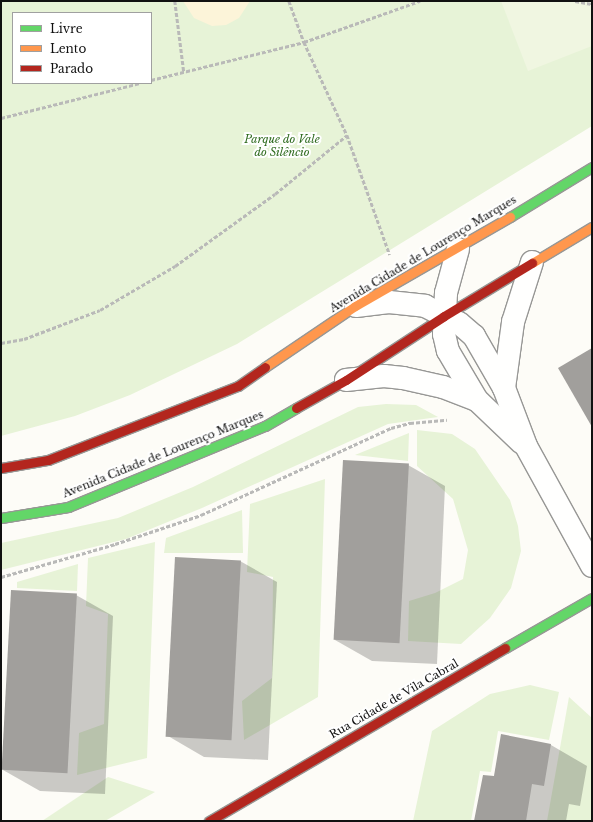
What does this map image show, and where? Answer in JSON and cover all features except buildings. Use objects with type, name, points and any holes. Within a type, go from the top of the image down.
[{"type":"street","name":"Avenida Cidade de Lourenço Marques","points":[[1,468],[48,460],[238,386],[355,306],[458,249],[592,167]]},
{"type":"street","name":"Avenida Cidade de Lourenço Marques","points":[[1,518],[68,507],[265,426],[346,380],[444,316],[592,227]]},
{"type":"street","points":[[458,249],[449,274],[444,316],[444,334],[448,352],[477,400],[526,446]]},
{"type":"street","points":[[504,388],[513,322],[532,262]]},
{"type":"street","points":[[355,306],[389,302],[410,303],[425,306],[459,323],[474,336],[504,388],[526,446],[592,566]]},
{"type":"street","points":[[346,380],[384,376],[403,378],[443,387],[477,400]]},
{"type":"street","name":"Rua Cidade de Vila Cabral","points":[[209,821],[592,598]]},
{"type":"path","points":[[175,1],[184,72]]},
{"type":"path","points":[[289,1],[304,42],[347,135],[391,257]]},
{"type":"path","points":[[152,80],[304,42],[420,1]]},
{"type":"path","points":[[575,1],[592,4]]},
{"type":"path","points":[[1,118],[136,84]]},
{"type":"path","points":[[1,343],[24,339],[100,310],[175,266],[275,194],[347,135]]},
{"type":"path","points":[[1,577],[115,544],[200,515],[391,428],[410,423],[454,420]]},
{"type":"green space","name":"Parque do Vale do Silêncio","points":[[1,1],[592,1],[592,126],[237,344],[130,395],[75,416],[1,436]]},
{"type":"green space","points":[[501,1],[592,1],[592,46],[528,71]]},
{"type":"green space","points":[[386,404],[416,405],[438,417],[388,424],[202,508],[126,539],[1,570],[1,543],[118,518],[193,487],[358,407]]},
{"type":"green space","points":[[417,430],[452,434],[475,449],[510,500],[518,526],[521,551],[511,588],[490,618],[461,644],[408,641],[409,601],[435,593],[463,579],[468,550],[453,499],[417,466]]},
{"type":"green space","points":[[409,433],[408,461],[355,455]]},
{"type":"green space","points":[[325,479],[318,697],[244,740],[242,701],[272,678],[273,577],[247,572],[250,504]]},
{"type":"green space","points":[[242,510],[243,553],[164,553],[166,538]]},
{"type":"green space","points":[[155,542],[147,758],[77,775],[79,733],[104,724],[108,614],[86,606],[88,558]]},
{"type":"green space","points":[[78,564],[77,591],[17,588],[17,582]]},
{"type":"green space","points":[[530,685],[559,692],[549,740],[498,731],[491,772],[480,771],[471,821],[413,821],[432,731],[490,694]]},
{"type":"green space","points":[[569,697],[592,718],[592,821],[547,821]]},
{"type":"green space","points":[[108,777],[155,792],[105,821],[42,821]]},
{"type":"sand","points":[[183,1],[250,1],[239,18],[226,25],[212,26],[194,18]]},
{"type":"traffic: fast","points":[[510,217],[592,167]]},
{"type":"traffic: fast","points":[[1,518],[68,507],[265,426],[296,408]]},
{"type":"traffic: fast","points":[[505,648],[592,598]]},
{"type":"traffic: slow","points":[[265,367],[355,306],[510,217]]},
{"type":"traffic: slow","points":[[532,263],[592,227]]},
{"type":"traffic: jam","points":[[296,408],[346,380],[444,316],[532,263]]},
{"type":"traffic: jam","points":[[1,468],[48,460],[238,386],[265,367]]},
{"type":"traffic: jam","points":[[209,821],[505,648]]}]
